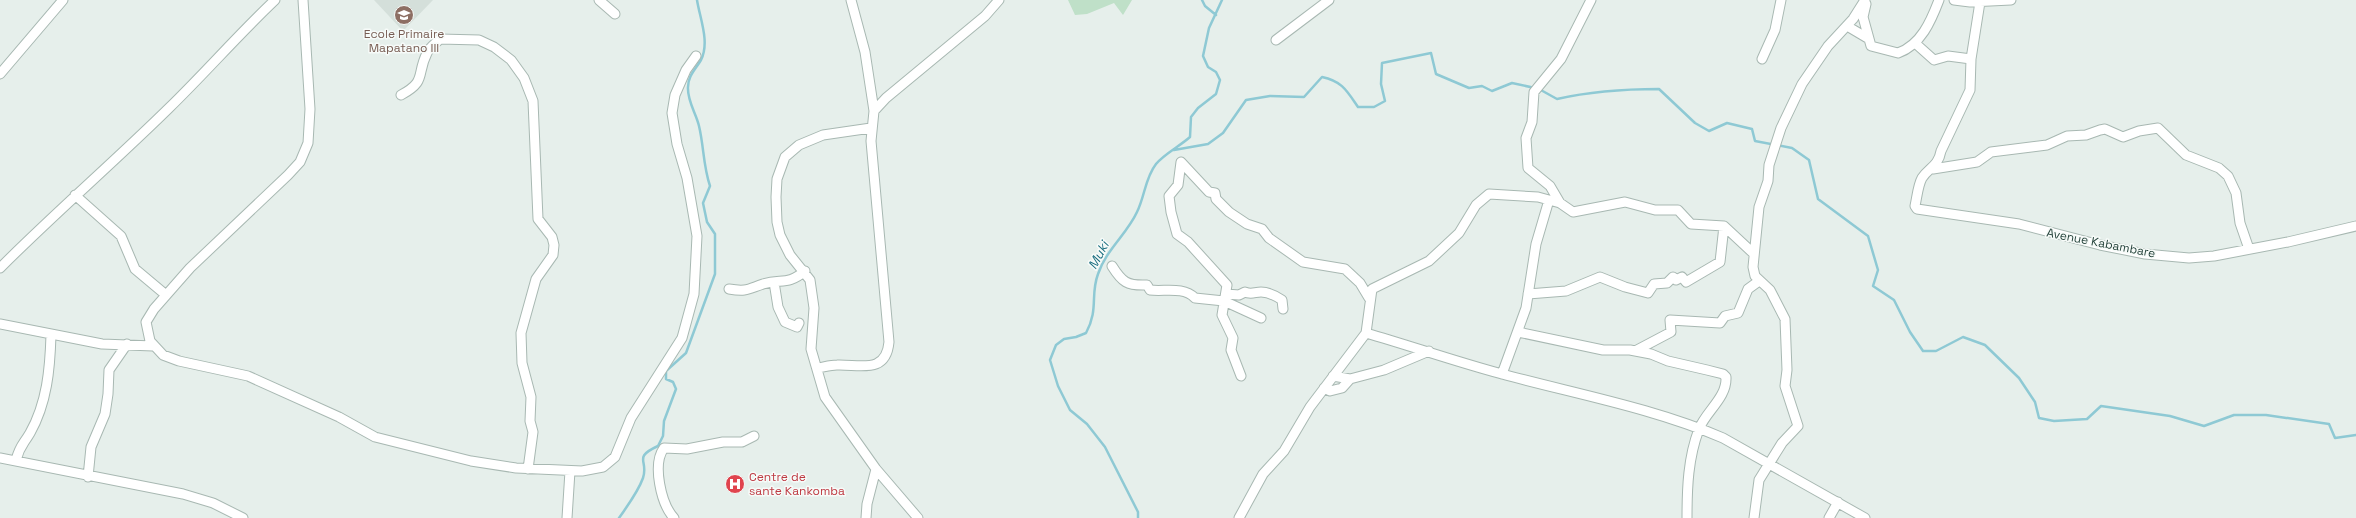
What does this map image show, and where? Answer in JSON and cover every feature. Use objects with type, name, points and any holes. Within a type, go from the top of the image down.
[{"type":"street","points":[[0,74],[63,0]]},
{"type":"street","points":[[0,268],[75,194],[169,108],[236,37],[275,0]]},
{"type":"street","points":[[304,0],[310,110],[306,152],[300,162],[288,175],[190,268],[166,295],[146,322],[146,332],[154,346],[163,355],[179,361],[248,376],[375,437],[471,461],[528,469],[570,471],[603,467],[615,457],[631,418],[682,338],[694,294],[697,236],[687,178],[677,144],[672,113],[675,95],[686,70],[696,56]]},
{"type":"street","points":[[599,0],[615,14]]},
{"type":"street","points":[[818,368],[837,365],[872,365],[881,361],[888,354],[889,342],[871,128],[874,110],[865,52],[851,0]]},
{"type":"street","points":[[874,110],[886,98],[985,16],[1000,0]]},
{"type":"street","points":[[1276,40],[1329,0]]},
{"type":"street","points":[[1560,203],[1550,186],[1528,168],[1526,138],[1532,122],[1534,92],[1561,59],[1591,0]]},
{"type":"street","points":[[1762,59],[1775,30],[1781,0]]},
{"type":"street","points":[[1754,518],[1760,480],[1768,463],[1785,438],[1798,426],[1785,386],[1788,370],[1785,319],[1770,290],[1759,281],[1753,267],[1753,253],[1759,207],[1768,181],[1769,165],[1781,128],[1802,84],[1828,46],[1841,30],[1847,26],[1866,0]]},
{"type":"street","points":[[1866,0],[1863,17],[1871,46],[1898,53],[1915,43],[1928,26],[1939,0]]},
{"type":"street","points":[[1954,0],[1980,2],[2011,0]]},
{"type":"street","points":[[1933,169],[1940,159],[1941,151],[1966,102],[1971,83],[1971,59],[1980,2]]},
{"type":"street","points":[[1847,26],[1869,39]]},
{"type":"street","points":[[401,95],[414,88],[427,52],[440,39],[479,40],[494,47],[511,60],[524,78],[533,101],[538,219],[552,236],[554,245],[553,255],[536,279],[521,333],[522,363],[531,397],[530,421],[533,432],[528,469]]},
{"type":"street","points":[[1915,43],[1934,60],[1948,56],[1971,59]]},
{"type":"street","points":[[871,128],[823,135],[799,145],[785,157],[778,179],[776,197],[777,222],[780,235],[790,255],[805,271],[810,280],[814,308],[811,349],[818,368],[825,397],[876,469],[918,518]]},
{"type":"street","points":[[1933,169],[1977,162],[1991,152],[2047,145],[2067,136],[2086,135],[2105,129],[2122,138],[2139,131],[2158,128],[2186,155],[2219,168],[2228,176],[2236,193],[2240,222],[2249,249]]},
{"type":"street","points":[[1241,376],[1231,350],[1233,338],[1222,314],[1227,285],[1188,242],[1177,234],[1171,212],[1169,196],[1178,185],[1181,162],[1209,192],[1215,193],[1216,198],[1229,212],[1247,224],[1262,230],[1269,238],[1303,262],[1345,269],[1360,284],[1369,298]]},
{"type":"street","name":"Avenue Kabambare","points":[[1933,169],[1923,177],[1920,183],[1915,206],[1917,209],[2019,224],[2100,246],[2145,254],[2189,258],[2214,256],[2356,226]]},
{"type":"street","points":[[75,194],[120,236],[135,269],[166,295]]},
{"type":"street","points":[[1239,518],[1263,474],[1284,450],[1324,388],[1366,333],[1369,298],[1372,288],[1429,261],[1459,233],[1476,205],[1489,194],[1528,194],[1560,203],[1573,212],[1625,202],[1655,210],[1678,210],[1691,224],[1724,226],[1753,253]]},
{"type":"street","points":[[1502,374],[1518,332],[1528,294],[1536,244],[1549,200]]},
{"type":"street","points":[[1528,294],[1566,290],[1600,277],[1625,287],[1648,293],[1654,284],[1667,283],[1673,277],[1676,280],[1682,277],[1686,282],[1720,262],[1724,226]]},
{"type":"street","points":[[1112,266],[1120,280],[1134,286],[1147,285],[1150,290],[1159,291],[1167,289],[1190,294],[1195,298],[1225,297],[1239,295],[1245,292],[1250,294],[1262,292],[1275,295],[1282,300],[1283,309]]},
{"type":"street","points":[[729,289],[752,290],[763,284],[794,280],[805,271]]},
{"type":"street","points":[[1635,351],[1671,332],[1670,320],[1720,324],[1725,316],[1738,312],[1748,289],[1759,281]]},
{"type":"street","points":[[774,282],[778,307],[785,322],[797,326],[799,323]]},
{"type":"street","points":[[1225,297],[1261,318]]},
{"type":"street","points":[[0,324],[102,344],[154,346]]},
{"type":"street","points":[[1518,332],[1603,350],[1635,351],[1723,374],[1726,377],[1722,392],[1700,428],[1686,483],[1687,518]]},
{"type":"street","points":[[1366,333],[1502,374],[1600,398],[1700,428],[1723,438],[1865,518]]},
{"type":"street","points":[[16,460],[21,444],[30,433],[43,402],[50,368],[51,335]]},
{"type":"street","points":[[88,477],[91,447],[105,414],[108,394],[108,370],[127,344]]},
{"type":"street","points":[[1333,376],[1350,379],[1384,370],[1429,351]]},
{"type":"street","points":[[1324,388],[1330,391],[1342,388],[1350,379]]},
{"type":"street","points":[[674,518],[668,512],[660,488],[659,456],[664,448],[687,449],[723,442],[742,442],[754,436]]},
{"type":"street","points":[[0,458],[16,460],[88,477],[183,494],[213,503],[243,518]]},
{"type":"street","points":[[866,518],[867,504],[876,469]]},
{"type":"street","points":[[567,518],[570,471]]},
{"type":"street","points":[[1829,518],[1838,502]]},
{"type":"shaded area","name":"Ecole Primaire Mapatano III","points":[[374,0],[433,0],[403,31]]},
{"type":"green space","points":[[1068,0],[1132,0],[1123,15],[1114,3],[1087,14],[1075,15]]},
{"type":"waterway","points":[[619,518],[636,493],[643,478],[643,457],[650,450],[658,446],[663,436],[664,421],[676,389],[673,382],[666,379],[666,371],[686,353],[715,274],[715,234],[707,222],[703,203],[710,186],[706,171],[698,121],[690,102],[688,92],[689,80],[701,60],[705,46],[704,30],[697,0]]},
{"type":"waterway","points":[[1202,0],[1205,6],[1216,15]]},
{"type":"waterway","name":"Muki","points":[[1138,518],[1138,512],[1105,447],[1087,424],[1070,410],[1058,386],[1050,360],[1056,345],[1064,339],[1076,337],[1086,333],[1092,317],[1098,274],[1106,257],[1133,220],[1142,200],[1152,169],[1163,157],[1190,137],[1191,117],[1198,108],[1216,94],[1220,80],[1216,72],[1208,67],[1203,56],[1209,28],[1222,0]]},
{"type":"waterway","points":[[1174,150],[1208,144],[1223,133],[1246,100],[1270,96],[1304,97],[1322,77],[1335,81],[1339,84],[1358,107],[1374,107],[1385,101],[1381,84],[1382,63],[1431,53],[1436,74],[1469,88],[1482,86],[1492,91],[1512,83],[1535,88]]},
{"type":"waterway","points":[[1539,89],[1557,99],[1608,91],[1659,89],[1695,123],[1709,131],[1727,123],[1752,129],[1755,141],[1792,148],[1809,160],[1818,199],[1868,236],[1878,270],[1873,286],[1894,300],[1910,332],[1923,351],[1936,351],[1963,337],[1985,345],[2019,378],[2035,402],[2039,418],[2054,421],[2087,419],[2101,406],[2170,416],[2204,426],[2234,415],[2266,415],[2329,424],[2335,438],[2356,435]]},
{"type":"place","name":"Ecole Primaire Mapatano III","points":[[404,15]]},
{"type":"place","name":"Centre de sante Kankomba","points":[[735,484]]}]
